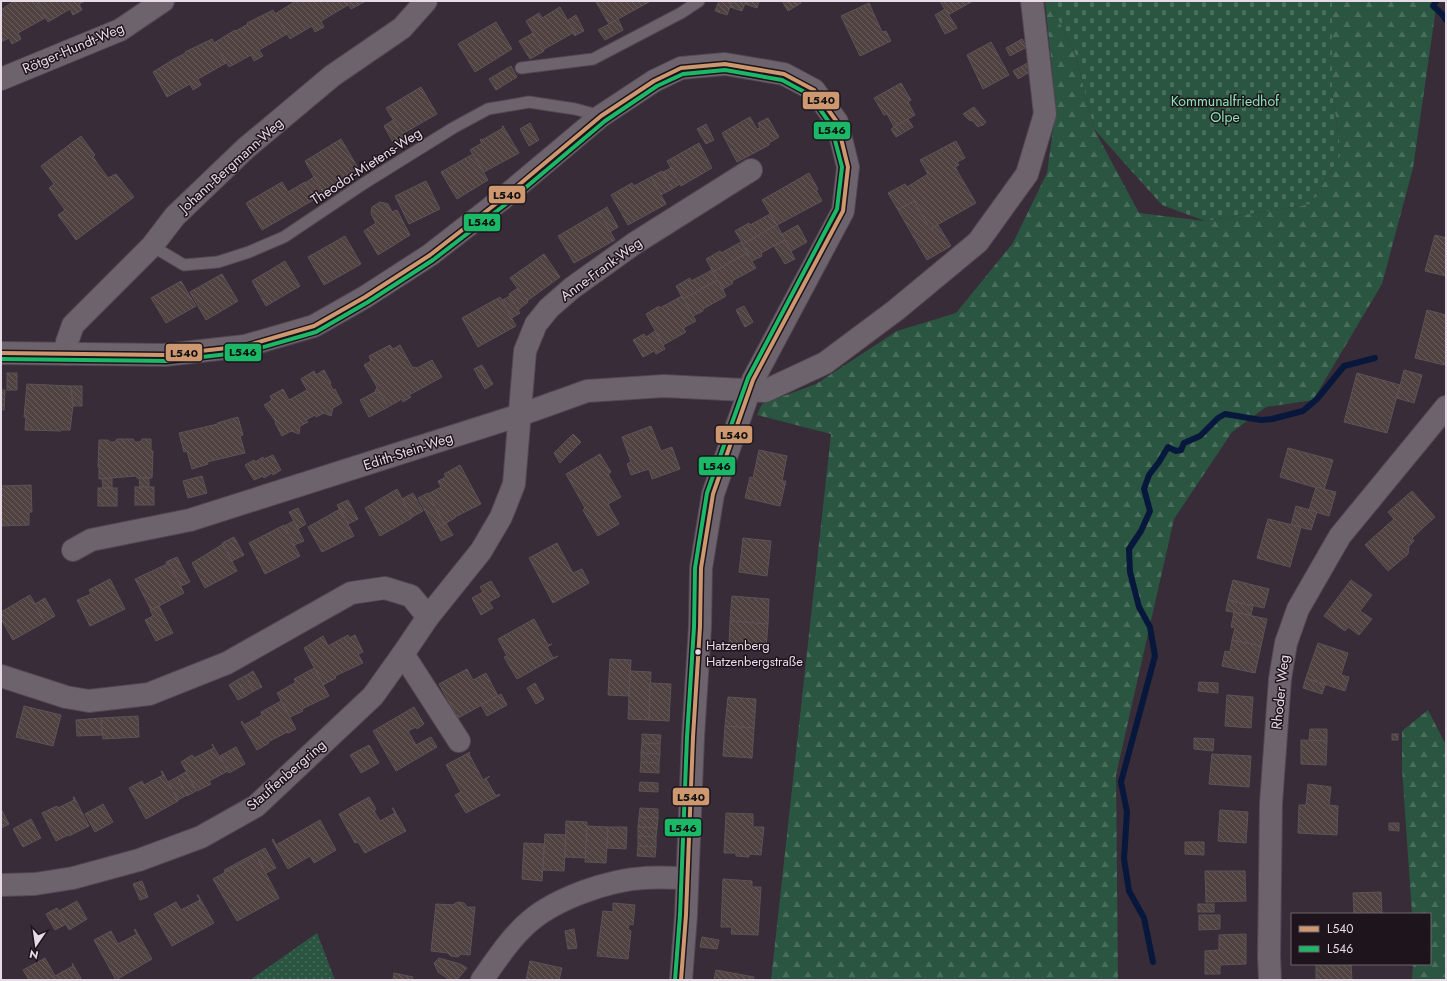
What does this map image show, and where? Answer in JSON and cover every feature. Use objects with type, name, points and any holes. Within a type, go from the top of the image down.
[{"type":"street","name":"Rötger-Hundt-Weg","points":[[1,79],[120,30],[163,1]]},
{"type":"street","name":"Johann-Bergmann-Weg","points":[[67,354],[67,342],[73,325],[152,246],[175,216],[246,148],[332,76],[402,28],[426,1]]},
{"type":"street","name":"Edith-Stein-Weg","points":[[72,550],[91,540],[190,520],[520,415],[587,391],[664,386],[765,391],[825,363],[896,310],[978,242],[1027,174],[1045,114],[1032,1]]},
{"type":"street","points":[[1,353],[165,355],[244,346],[314,326],[365,297],[430,255],[502,199],[601,116],[654,81],[681,68],[725,64],[784,74],[814,90],[837,122],[848,167],[843,211],[753,380],[713,494],[701,568],[700,627],[693,738],[686,915],[681,980]]},
{"type":"street","name":"Anne-Frank-Weg","points":[[520,415],[525,351],[536,324],[549,308],[572,288],[635,243],[751,170]]},
{"type":"street","name":"Rhoder Weg","points":[[1270,980],[1271,803],[1280,679],[1286,643],[1298,609],[1340,536],[1446,407]]},
{"type":"street","name":"Stauffenbergring","points":[[1,885],[35,884],[73,878],[139,860],[201,837],[256,806],[373,696],[428,617],[481,551],[501,517],[514,484],[520,415]]},
{"type":"street","points":[[1,676],[66,697],[89,700],[149,694],[227,663],[351,593],[385,588],[411,596],[428,617]]},
{"type":"street","points":[[403,654],[459,741]]},
{"type":"street","points":[[482,980],[510,941],[531,920],[554,906],[582,892],[612,883],[643,878],[687,878]]},
{"type":"lane","points":[[521,68],[593,59],[681,13],[699,1]]},
{"type":"lane","name":"Theodor-Mietens-Weg","points":[[152,246],[184,265],[218,262],[249,252],[284,237],[376,176],[453,128],[488,109],[529,102],[575,108],[601,116]]},
{"type":"green space","points":[[1045,1],[1049,1],[1076,55],[1094,129],[1139,213],[1205,221],[1311,204],[1341,154],[1332,92],[1332,1],[1437,1],[1413,168],[1382,284],[1313,400],[1266,407],[1232,432],[1174,519],[1116,775],[1118,980],[771,980],[831,434],[757,415],[762,404],[816,384],[897,331],[956,313],[1013,243],[1047,173],[1056,108]]},
{"type":"green space","name":"Kommunalfriedhof Olpe","points":[[1049,1],[1332,1],[1332,92],[1341,154],[1311,204],[1205,221],[1162,205],[1094,129],[1076,55]]},
{"type":"green space","points":[[1428,710],[1446,745],[1446,980],[1412,980],[1413,965],[1431,965],[1431,913],[1412,913],[1402,768],[1402,731]]},
{"type":"green space","points":[[317,933],[335,980],[250,980]]},
{"type":"building","points":[[14,1],[36,1],[45,18],[18,33],[21,39],[12,44],[9,38],[1,42],[1,10]]},
{"type":"building","points":[[36,1],[85,1],[79,4],[82,10],[73,15],[70,9],[48,22]]},
{"type":"building","points":[[296,1],[346,1],[348,5],[321,21],[324,27],[315,32],[312,26],[290,39],[275,14]]},
{"type":"building","points":[[346,1],[366,1],[351,9]]},
{"type":"building","points":[[719,1],[732,1],[727,15],[715,11]]},
{"type":"building","points":[[732,1],[746,1],[742,11],[730,7]]},
{"type":"building","points":[[746,1],[759,1],[757,8],[745,4]]},
{"type":"building","points":[[782,1],[800,1],[801,3],[788,11]]},
{"type":"building","points":[[940,1],[973,1],[948,15]]},
{"type":"building","points":[[596,2],[649,2],[609,24]]},
{"type":"building","points":[[869,3],[882,32],[886,31],[891,41],[860,56],[841,16]]},
{"type":"building","points":[[560,7],[576,35],[575,36],[573,33],[543,50],[526,21],[539,13],[542,18]]},
{"type":"building","points":[[945,9],[957,28],[945,34],[935,15]]},
{"type":"building","points":[[273,10],[287,34],[259,50],[263,56],[254,61],[251,55],[229,67],[214,43],[248,24],[247,23]]},
{"type":"building","points":[[576,15],[584,31],[576,35],[568,20]]},
{"type":"building","points":[[618,19],[623,30],[605,40],[598,30]]},
{"type":"building","points":[[496,22],[512,49],[475,72],[458,44]]},
{"type":"building","points":[[533,33],[544,51],[530,59],[519,41]]},
{"type":"building","points":[[212,39],[226,63],[198,79],[201,85],[193,90],[190,84],[167,97],[153,72],[186,53],[185,52]]},
{"type":"building","points":[[1022,39],[1027,47],[1010,56],[1006,48]]},
{"type":"building","points":[[991,42],[1009,75],[983,89],[967,55]]},
{"type":"building","points":[[1029,62],[1033,70],[1018,79],[1013,71]]},
{"type":"building","points":[[511,66],[517,77],[496,90],[489,79]]},
{"type":"building","points":[[901,83],[911,100],[908,102],[915,115],[894,127],[887,114],[884,115],[874,98]]},
{"type":"building","points":[[421,87],[437,114],[402,134],[386,108]]},
{"type":"building","points":[[974,107],[986,122],[982,126],[981,125],[978,127],[973,121],[969,120],[963,114]]},
{"type":"building","points":[[750,117],[757,129],[760,128],[758,123],[768,118],[779,137],[769,143],[769,145],[737,162],[722,133]]},
{"type":"building","points":[[908,119],[913,127],[896,137],[891,129]]},
{"type":"building","points":[[393,120],[405,137],[394,144],[384,126]]},
{"type":"building","points":[[530,123],[539,140],[529,146],[520,129]]},
{"type":"building","points":[[706,124],[714,140],[706,144],[697,129]]},
{"type":"building","points":[[502,126],[519,153],[484,172],[470,150],[482,143],[480,140],[481,139],[482,140],[503,128]]},
{"type":"building","points":[[81,136],[95,155],[93,157],[108,178],[116,174],[134,197],[76,240],[58,215],[65,210],[49,188],[54,184],[41,166]]},
{"type":"building","points":[[341,139],[358,168],[322,191],[305,161]]},
{"type":"building","points":[[956,141],[965,158],[957,162],[959,165],[955,167],[976,203],[930,229],[914,201],[898,210],[888,193],[905,184],[907,187],[928,174],[920,160]]},
{"type":"building","points":[[699,143],[712,168],[681,186],[667,161]]},
{"type":"building","points":[[473,154],[488,180],[457,199],[441,172]]},
{"type":"building","points":[[671,168],[680,184],[672,189],[663,172]]},
{"type":"building","points":[[662,171],[672,189],[661,195],[651,177]]},
{"type":"building","points":[[809,173],[818,189],[816,190],[822,201],[777,225],[762,200]]},
{"type":"building","points":[[314,177],[325,193],[315,199],[305,183]]},
{"type":"building","points":[[651,177],[666,204],[628,225],[611,195],[632,183],[634,186]]},
{"type":"building","points":[[426,181],[440,209],[409,224],[395,196]]},
{"type":"building","points":[[282,182],[288,192],[305,182],[315,199],[262,230],[246,203]]},
{"type":"building","points":[[914,201],[930,229],[938,225],[951,246],[927,260],[898,210]]},
{"type":"building","points":[[380,202],[388,204],[392,212],[397,210],[410,235],[378,255],[364,231],[376,223],[371,214],[372,207]]},
{"type":"building","points":[[607,207],[618,227],[610,232],[599,212]]},
{"type":"building","points":[[599,212],[615,240],[574,263],[558,236]]},
{"type":"building","points":[[770,214],[777,225],[743,244],[735,231]]},
{"type":"building","points":[[777,225],[785,240],[761,253],[762,256],[752,261],[743,244]]},
{"type":"building","points":[[798,225],[807,242],[791,251],[782,234]]},
{"type":"building","points":[[1435,235],[1446,238],[1446,276],[1425,271]]},
{"type":"building","points":[[345,236],[361,264],[324,285],[308,257]]},
{"type":"building","points":[[785,240],[795,259],[785,264],[774,246]]},
{"type":"building","points":[[741,242],[747,253],[713,272],[706,259]]},
{"type":"building","points":[[747,253],[756,268],[732,281],[733,283],[723,289],[713,272]]},
{"type":"building","points":[[544,254],[560,277],[527,301],[510,278]]},
{"type":"building","points":[[285,261],[300,286],[266,306],[252,281]]},
{"type":"building","points":[[712,270],[718,280],[683,299],[676,286],[690,278],[691,281]]},
{"type":"building","points":[[222,274],[238,301],[206,320],[190,292]]},
{"type":"building","points":[[718,280],[726,296],[693,316],[683,299]]},
{"type":"building","points":[[181,281],[196,306],[166,323],[151,298]]},
{"type":"building","points":[[518,288],[528,302],[518,310],[509,294]]},
{"type":"building","points":[[510,296],[520,313],[512,318],[502,300]]},
{"type":"building","points":[[682,296],[696,321],[683,328],[686,332],[663,345],[646,314],[659,306],[660,308]]},
{"type":"building","points":[[500,297],[516,326],[478,347],[462,318]]},
{"type":"building","points":[[744,306],[753,322],[745,327],[736,310]]},
{"type":"building","points":[[1427,310],[1446,315],[1446,359],[1444,365],[1415,358]]},
{"type":"building","points":[[655,331],[665,349],[656,354],[654,351],[643,357],[633,340],[644,334],[646,337]]},
{"type":"building","points":[[390,345],[393,349],[400,345],[412,367],[417,368],[432,360],[442,377],[409,395],[411,397],[403,402],[402,399],[388,407],[380,393],[375,392],[377,387],[364,365],[371,361],[369,356]]},
{"type":"building","points":[[482,365],[493,384],[485,389],[474,369]]},
{"type":"building","points":[[324,370],[333,390],[335,389],[342,403],[333,408],[331,416],[324,413],[316,417],[315,415],[306,420],[308,422],[300,426],[299,434],[291,431],[282,436],[275,423],[276,422],[264,405],[272,400],[270,396],[283,389],[289,400],[307,390],[301,379],[314,371],[316,375]]},
{"type":"building","points":[[1404,370],[1422,375],[1414,403],[1397,398]]},
{"type":"building","points":[[7,373],[17,373],[17,390],[7,390]]},
{"type":"building","points":[[1357,373],[1400,385],[1387,433],[1344,422]]},
{"type":"building","points":[[27,384],[71,386],[73,406],[70,430],[25,430],[26,417],[24,417]]},
{"type":"building","points":[[71,386],[82,386],[82,406],[73,406]]},
{"type":"building","points":[[1,390],[5,390],[4,410],[1,410]]},
{"type":"building","points":[[375,392],[380,393],[388,407],[369,417],[360,400]]},
{"type":"building","points":[[238,417],[243,435],[240,436],[245,453],[207,462],[208,464],[192,469],[187,451],[184,452],[179,433],[218,424],[217,423]]},
{"type":"building","points":[[651,426],[661,451],[672,447],[680,469],[652,479],[649,469],[631,475],[627,464],[631,462],[622,437]]},
{"type":"building","points":[[573,434],[581,442],[560,463],[554,453]]},
{"type":"building","points":[[117,439],[133,439],[135,442],[140,442],[142,439],[151,439],[151,451],[153,451],[152,478],[137,478],[136,476],[99,479],[99,440],[115,442]]},
{"type":"building","points":[[1288,448],[1333,460],[1324,490],[1280,477]]},
{"type":"building","points":[[759,450],[787,456],[782,481],[786,481],[780,506],[745,498],[750,477],[753,478]]},
{"type":"building","points":[[600,454],[611,472],[608,474],[621,497],[608,504],[619,524],[598,536],[583,510],[585,508],[566,474]]},
{"type":"building","points":[[273,455],[281,470],[273,475],[272,473],[264,478],[263,476],[254,480],[245,465],[254,460],[255,462],[263,457],[264,459]]},
{"type":"building","points":[[460,465],[481,504],[444,524],[428,494],[441,487],[438,481],[446,477],[444,474]]},
{"type":"building","points":[[202,476],[207,493],[188,498],[183,481]]},
{"type":"building","points":[[112,478],[112,488],[103,488],[102,479]]},
{"type":"building","points":[[139,478],[149,478],[149,487],[140,487]]},
{"type":"building","points":[[31,485],[32,512],[29,512],[29,525],[1,526],[1,486]]},
{"type":"building","points":[[135,487],[154,487],[154,505],[135,505]]},
{"type":"building","points":[[1316,487],[1336,492],[1329,516],[1309,510]]},
{"type":"building","points":[[98,488],[117,488],[117,506],[98,506]]},
{"type":"building","points":[[397,489],[412,518],[380,536],[365,508]]},
{"type":"building","points":[[1412,491],[1435,517],[1412,538],[1414,541],[1409,546],[1408,554],[1388,571],[1365,545],[1394,519],[1388,512]]},
{"type":"building","points":[[413,493],[423,511],[412,517],[402,499]]},
{"type":"building","points":[[428,493],[444,524],[435,529],[418,498]]},
{"type":"building","points":[[348,500],[358,519],[348,524],[337,505]]},
{"type":"building","points":[[1296,506],[1317,512],[1311,530],[1291,525]]},
{"type":"building","points":[[298,508],[306,524],[298,529],[289,512]]},
{"type":"building","points":[[340,509],[354,536],[322,552],[308,527]]},
{"type":"building","points":[[1268,519],[1301,527],[1290,567],[1257,558]]},
{"type":"building","points":[[294,521],[304,541],[294,545],[284,526]]},
{"type":"building","points":[[446,523],[453,535],[441,541],[435,529]]},
{"type":"building","points":[[284,525],[300,556],[265,574],[249,543]]},
{"type":"building","points":[[234,537],[244,555],[232,561],[222,543]]},
{"type":"building","points":[[743,538],[771,541],[767,576],[739,572]]},
{"type":"building","points":[[557,543],[573,573],[582,569],[589,583],[553,603],[529,558]]},
{"type":"building","points":[[223,544],[237,571],[205,588],[192,563]]},
{"type":"building","points":[[177,557],[190,582],[181,586],[168,561]]},
{"type":"building","points":[[168,561],[184,593],[151,610],[135,579],[167,564],[166,562]]},
{"type":"building","points":[[110,579],[125,609],[90,626],[77,600],[91,594],[89,590]]},
{"type":"building","points":[[1233,580],[1269,589],[1264,608],[1228,600]]},
{"type":"building","points":[[1351,580],[1372,595],[1360,611],[1372,619],[1359,635],[1348,627],[1345,631],[1324,616]]},
{"type":"building","points":[[491,581],[500,596],[489,602],[493,608],[481,615],[472,598],[483,592],[480,587]]},
{"type":"building","points":[[30,595],[45,622],[13,640],[1,619],[1,612]]},
{"type":"building","points":[[732,596],[769,599],[768,624],[730,621]]},
{"type":"building","points":[[45,598],[55,616],[45,622],[35,604]]},
{"type":"building","points":[[1228,600],[1253,606],[1251,615],[1226,611]]},
{"type":"building","points":[[159,606],[173,633],[156,641],[145,620],[153,616],[150,610]]},
{"type":"building","points":[[1234,612],[1267,619],[1261,646],[1232,640],[1235,628],[1231,627]]},
{"type":"building","points":[[534,619],[548,645],[552,644],[547,647],[553,658],[558,656],[517,679],[504,657],[507,656],[498,639]]},
{"type":"building","points":[[730,621],[768,624],[766,648],[729,646]]},
{"type":"building","points":[[348,635],[349,638],[355,635],[363,652],[358,654],[363,663],[335,676],[336,678],[323,685],[304,648],[323,636],[328,646]]},
{"type":"building","points":[[1232,640],[1261,646],[1255,673],[1222,666],[1225,651],[1230,652]]},
{"type":"building","points":[[1318,643],[1348,653],[1341,675],[1349,677],[1345,691],[1306,678]]},
{"type":"building","points":[[610,659],[631,660],[629,696],[608,695]]},
{"type":"building","points":[[314,668],[329,696],[302,709],[303,711],[290,717],[277,693],[296,682],[294,679]]},
{"type":"building","points":[[467,669],[473,680],[486,673],[498,696],[458,718],[439,684]]},
{"type":"building","points":[[253,671],[262,687],[254,691],[245,676]]},
{"type":"building","points":[[630,671],[651,672],[649,720],[628,719]]},
{"type":"building","points":[[245,676],[254,691],[246,696],[237,680]]},
{"type":"building","points":[[1306,678],[1325,685],[1322,694],[1303,688]]},
{"type":"building","points":[[237,680],[246,696],[238,700],[229,685]]},
{"type":"building","points":[[1199,682],[1218,683],[1218,693],[1198,691]]},
{"type":"building","points":[[535,683],[544,699],[536,704],[527,688]]},
{"type":"building","points":[[650,683],[671,684],[669,721],[649,720]]},
{"type":"building","points":[[501,694],[507,705],[487,716],[481,705]]},
{"type":"building","points":[[1227,695],[1253,697],[1251,728],[1225,726]]},
{"type":"building","points":[[728,697],[756,699],[754,728],[725,726]]},
{"type":"building","points":[[281,701],[296,729],[268,742],[269,743],[257,750],[241,722],[242,721],[244,725],[262,715],[261,712]]},
{"type":"building","points":[[24,706],[61,715],[53,746],[16,737]]},
{"type":"building","points":[[414,707],[424,724],[417,729],[416,727],[408,731],[416,745],[431,737],[437,747],[396,771],[373,731]]},
{"type":"building","points":[[138,716],[139,737],[103,739],[101,718]]},
{"type":"building","points":[[101,718],[102,735],[77,736],[76,720]]},
{"type":"building","points":[[725,726],[754,728],[752,758],[723,756]]},
{"type":"building","points":[[1310,729],[1327,729],[1327,741],[1309,740]]},
{"type":"building","points":[[642,734],[661,735],[660,744],[642,743]]},
{"type":"building","points":[[1392,734],[1398,734],[1398,740],[1392,740]]},
{"type":"building","points":[[1194,738],[1214,739],[1213,751],[1194,749]]},
{"type":"building","points":[[1301,740],[1327,741],[1326,765],[1301,764]]},
{"type":"building","points":[[642,743],[660,744],[660,754],[641,753]]},
{"type":"building","points":[[212,744],[228,771],[209,781],[211,784],[197,791],[181,762],[192,755],[194,758],[214,748]]},
{"type":"building","points":[[369,745],[379,763],[361,773],[350,755]]},
{"type":"building","points":[[236,747],[245,764],[229,773],[220,756]]},
{"type":"building","points":[[470,752],[469,754],[483,780],[490,776],[486,779],[496,796],[499,794],[500,795],[466,813],[455,795],[461,792],[446,765]]},
{"type":"building","points":[[641,753],[660,754],[659,763],[641,762]]},
{"type":"building","points":[[1212,754],[1251,756],[1249,787],[1209,784]]},
{"type":"building","points":[[641,762],[659,763],[659,773],[640,772]]},
{"type":"building","points":[[161,771],[178,801],[146,819],[129,788],[142,781],[144,785],[163,775]]},
{"type":"building","points":[[186,772],[196,791],[187,796],[177,777]]},
{"type":"building","points":[[177,777],[187,795],[178,800],[168,782]]},
{"type":"building","points":[[640,782],[658,783],[658,792],[639,791]]},
{"type":"building","points":[[1308,784],[1331,787],[1329,805],[1338,806],[1337,835],[1298,833],[1299,805],[1306,805]]},
{"type":"building","points":[[73,797],[89,826],[56,841],[42,813],[57,806],[58,808],[74,800]]},
{"type":"building","points":[[369,797],[376,809],[374,811],[380,821],[395,813],[393,808],[406,831],[365,853],[358,842],[355,843],[339,814]]},
{"type":"building","points":[[103,804],[113,822],[95,832],[85,814]]},
{"type":"building","points":[[640,808],[658,809],[658,818],[639,817]]},
{"type":"building","points":[[1,809],[9,824],[1,828]]},
{"type":"building","points":[[1220,810],[1248,812],[1246,843],[1218,841]]},
{"type":"building","points":[[726,813],[753,814],[753,827],[764,827],[761,855],[749,854],[749,857],[736,856],[736,853],[724,853]]},
{"type":"building","points":[[639,817],[658,818],[657,828],[638,827]]},
{"type":"building","points":[[31,819],[41,838],[23,847],[13,829]]},
{"type":"building","points":[[320,820],[336,850],[314,863],[310,856],[288,869],[272,840],[273,839],[276,845]]},
{"type":"building","points":[[566,821],[587,822],[586,858],[565,857]]},
{"type":"building","points":[[1389,823],[1399,823],[1399,831],[1389,830]]},
{"type":"building","points":[[587,826],[608,827],[606,863],[585,862]]},
{"type":"building","points":[[608,827],[627,827],[626,849],[607,848]]},
{"type":"building","points":[[638,827],[657,828],[656,837],[638,836]]},
{"type":"building","points":[[545,834],[566,835],[564,871],[543,870]]},
{"type":"building","points":[[638,836],[656,837],[656,847],[638,846]]},
{"type":"building","points":[[1185,842],[1204,842],[1204,855],[1185,854]]},
{"type":"building","points":[[524,843],[544,844],[542,881],[522,879]]},
{"type":"building","points":[[638,846],[656,847],[655,857],[637,856]]},
{"type":"building","points":[[265,848],[276,868],[266,873],[256,855],[225,872],[224,870]]},
{"type":"building","points":[[256,855],[279,898],[237,921],[213,879]]},
{"type":"building","points":[[1205,871],[1245,871],[1246,901],[1206,902]]},
{"type":"building","points":[[723,879],[752,881],[752,887],[761,887],[758,935],[731,934],[732,927],[721,927]]},
{"type":"building","points":[[142,881],[148,897],[140,900],[133,884]]},
{"type":"building","points":[[1381,892],[1382,913],[1354,913],[1353,893]]},
{"type":"building","points":[[197,895],[214,923],[172,946],[154,914],[176,902],[181,910],[200,900]]},
{"type":"building","points":[[77,901],[87,919],[69,930],[59,911]]},
{"type":"building","points":[[457,902],[464,903],[467,907],[475,907],[470,955],[461,954],[458,957],[451,956],[448,953],[431,951],[436,904],[453,905]]},
{"type":"building","points":[[613,903],[635,905],[633,925],[629,924],[628,929],[631,931],[628,959],[597,956],[603,911],[613,912]]},
{"type":"building","points":[[1198,904],[1214,904],[1214,912],[1198,912]]},
{"type":"building","points":[[57,908],[66,924],[55,930],[46,914]]},
{"type":"building","points":[[1199,915],[1220,915],[1220,929],[1199,930]]},
{"type":"building","points":[[135,929],[152,959],[116,980],[94,940],[111,931],[118,944],[137,934],[134,930]]},
{"type":"building","points":[[574,929],[577,948],[568,949],[565,931]]},
{"type":"building","points":[[1246,934],[1246,964],[1220,965],[1220,974],[1205,974],[1205,951],[1219,950],[1219,935]]},
{"type":"building","points":[[702,937],[719,940],[717,949],[700,947]]},
{"type":"building","points":[[45,958],[55,976],[73,966],[72,963],[82,980],[29,980],[23,970]]},
{"type":"building","points":[[439,958],[460,964],[467,968],[457,980],[450,980],[438,972],[434,963]]},
{"type":"building","points":[[530,961],[562,968],[559,980],[526,980]]},
{"type":"building","points":[[1316,965],[1351,965],[1352,980],[1316,980]]},
{"type":"building","points":[[716,970],[754,977],[753,980],[714,980]]},
{"type":"building","points":[[394,973],[413,977],[412,980],[393,980]]},
{"type":"waterway","points":[[1436,1],[1433,6],[1446,20]]},
{"type":"waterway","points":[[1153,962],[1144,918],[1129,891],[1124,859],[1127,812],[1121,782],[1155,656],[1150,627],[1139,607],[1130,572],[1129,549],[1141,531],[1150,511],[1144,489],[1149,475],[1168,447],[1176,451],[1181,450],[1184,443],[1200,436],[1218,418],[1225,414],[1261,420],[1272,419],[1303,411],[1317,399],[1344,366],[1375,358]]},
{"type":"transit line","name":"L540","points":[[1,353],[165,355],[245,346],[314,326],[365,297],[430,255],[502,199],[601,116],[654,81],[681,68],[725,64],[784,74],[814,90],[837,122],[848,167],[843,211],[753,380],[713,494],[701,568],[700,627],[693,737],[686,915],[681,980]]},
{"type":"transit line","name":"L546","points":[[1,359],[166,361],[246,352],[316,332],[368,302],[433,260],[506,204],[605,121],[657,86],[683,74],[725,70],[782,80],[810,95],[831,125],[842,167],[837,209],[748,378],[707,493],[695,568],[694,627],[687,737],[680,915],[675,980]]},
{"type":"place","name":"Hatzenberg Hatzenbergstraße","points":[[698,652]]}]
